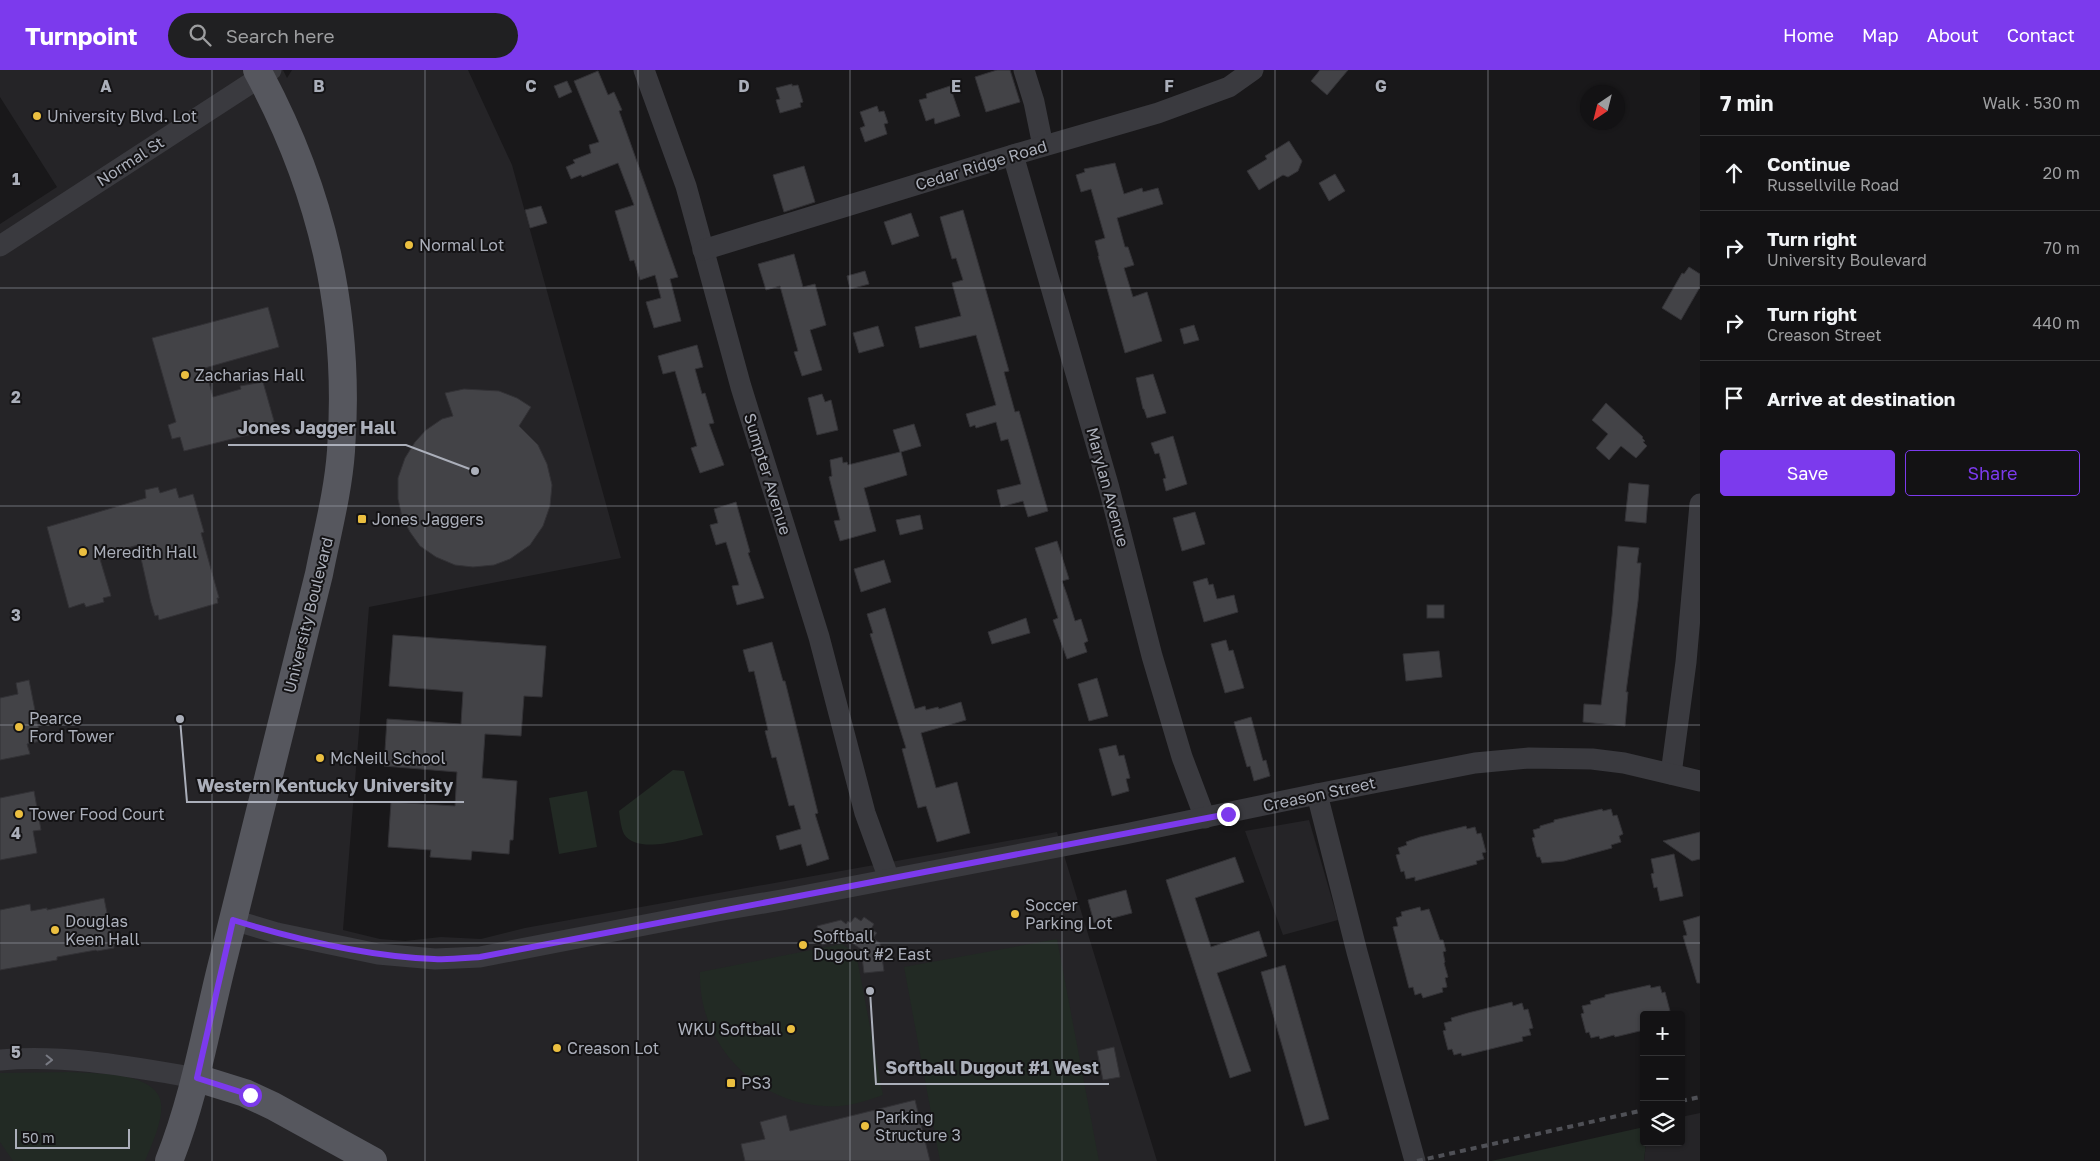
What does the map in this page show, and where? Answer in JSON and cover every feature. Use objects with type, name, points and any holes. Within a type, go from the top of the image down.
[{"type":"main road","name":"University Boulevard","points":[[169,1161],[197,1078],[233,920],[327,540],[337,481],[343,413],[342,357],[337,310],[321,225],[296,149],[263,72]]},
{"type":"main road","points":[[197,1078],[245,1092],[373,1161]]},
{"type":"street","name":"Sumpter Avenue","points":[[644,70],[676,156],[741,387],[820,637],[865,813],[889,879]]},
{"type":"street","points":[[1024,70],[1034,102],[1044,146]]},
{"type":"street","name":"Cedar Ridge Road","points":[[704,250],[1013,155],[1158,113],[1229,87],[1254,70]]},
{"type":"street","name":"Normal St","points":[[0,246],[263,72]]},
{"type":"street","name":"Marylan Avenue","points":[[1013,155],[1110,488],[1152,656],[1182,757],[1205,818]]},
{"type":"street","points":[[1671,774],[1686,662],[1700,504]]},
{"type":"street","name":"Creason Street","points":[[233,920],[277,933],[378,954],[435,959],[480,957],[1205,818],[1475,763],[1529,758],[1592,759],[1624,763],[1700,781]]},
{"type":"street","points":[[1317,794],[1359,960],[1415,1161]]},
{"type":"street","points":[[0,1060],[80,1061],[115,1064],[197,1078]]},
{"type":"shaded area","points":[[0,70],[283,70],[287,78],[292,70],[468,70],[512,165],[621,558],[369,607],[343,930],[380,939],[405,941],[441,937],[481,939],[525,928],[1057,832],[1157,1161],[0,1161],[0,224],[57,187],[0,97]]},
{"type":"shaded area","points":[[673,770],[684,771],[703,835],[650,845],[639,844],[630,840],[623,832],[619,811]]},
{"type":"shaded area","points":[[587,791],[597,847],[559,854],[549,798]]},
{"type":"shaded area","points":[[1309,820],[1338,920],[1283,935],[1245,831]]},
{"type":"shaded area","points":[[1057,939],[1099,1161],[940,1161],[904,967]]},
{"type":"shaded area","name":"WKU Softball","points":[[842,944],[856,953],[883,1095],[839,1106],[823,1106],[798,1102],[774,1093],[753,1080],[734,1064],[720,1044],[709,1022],[702,998],[700,972]]},
{"type":"shaded area","points":[[69,1072],[127,1077],[142,1082],[153,1089],[160,1099],[161,1113],[157,1131],[145,1161],[13,1161],[0,1142],[0,1073]]},
{"type":"shaded area","points":[[1700,1113],[1700,1161],[1644,1161],[1646,1146],[1685,1146],[1685,1116]]},
{"type":"shaded area","points":[[1640,1128],[1640,1146],[1646,1146],[1644,1161],[1491,1161]]},
{"type":"building","points":[[997,70],[1010,70],[1020,102],[986,112],[975,77]]},
{"type":"building","points":[[1320,70],[1348,70],[1327,95],[1311,81]]},
{"type":"building","points":[[598,71],[608,95],[614,92],[622,110],[619,111],[678,277],[670,279],[681,321],[654,328],[646,302],[661,298],[655,275],[640,280],[634,260],[630,261],[615,211],[634,205],[618,163],[582,177],[581,175],[571,179],[566,167],[575,163],[573,160],[591,153],[589,145],[599,142],[574,81]]},
{"type":"building","points":[[567,81],[572,92],[559,98],[554,86]]},
{"type":"building","points":[[792,84],[792,86],[798,85],[803,102],[800,103],[801,107],[780,113],[776,100],[780,99],[776,88]]},
{"type":"building","points":[[950,86],[960,116],[935,124],[934,118],[926,121],[919,100],[927,98],[926,94]]},
{"type":"building","points":[[877,106],[879,112],[884,111],[888,123],[884,124],[887,134],[865,142],[860,128],[865,126],[860,112]]},
{"type":"building","points":[[1289,141],[1302,161],[1298,171],[1288,177],[1283,175],[1259,190],[1247,171],[1267,159],[1265,156]]},
{"type":"building","points":[[1115,163],[1124,194],[1142,188],[1143,192],[1158,188],[1163,204],[1117,218],[1125,247],[1128,247],[1134,265],[1124,268],[1133,297],[1147,292],[1162,341],[1125,353],[1095,241],[1105,238],[1091,189],[1081,192],[1076,175],[1085,172],[1084,169]]},
{"type":"building","points":[[804,166],[815,202],[784,212],[773,175]]},
{"type":"building","points":[[1335,174],[1345,191],[1329,201],[1319,183]]},
{"type":"building","points":[[541,206],[547,223],[530,228],[525,210]]},
{"type":"building","points":[[963,210],[1009,371],[1004,372],[1015,412],[1019,411],[1048,511],[1028,517],[1023,501],[1001,507],[997,490],[1021,484],[1008,439],[1001,441],[996,422],[976,428],[975,425],[970,427],[966,414],[996,405],[976,335],[920,348],[915,327],[961,316],[952,283],[963,280],[956,258],[952,259],[940,217]]},
{"type":"building","points":[[911,213],[919,236],[892,245],[884,222]]},
{"type":"building","points":[[794,254],[803,287],[815,284],[826,325],[810,330],[822,370],[802,376],[794,352],[798,351],[780,286],[766,290],[758,264]]},
{"type":"building","points":[[1689,267],[1700,274],[1700,287],[1681,320],[1662,308],[1682,273],[1684,274]]},
{"type":"building","points":[[865,271],[869,284],[850,289],[847,276]]},
{"type":"building","name":"Zacharias Hall","points":[[268,307],[279,347],[205,368],[213,397],[241,389],[240,386],[263,382],[276,428],[184,451],[180,437],[172,439],[168,425],[176,422],[152,338]]},
{"type":"building","points":[[1194,325],[1199,340],[1184,344],[1180,329]]},
{"type":"building","points":[[878,326],[884,346],[859,353],[853,333]]},
{"type":"building","points":[[697,345],[703,367],[695,369],[702,394],[705,393],[714,423],[709,424],[724,465],[700,473],[691,448],[697,446],[675,371],[663,374],[658,356]]},
{"type":"building","points":[[1153,374],[1166,413],[1147,418],[1136,378]]},
{"type":"building","points":[[464,389],[499,391],[517,398],[531,407],[519,426],[538,445],[547,464],[552,485],[550,506],[543,526],[530,545],[510,559],[494,565],[473,567],[455,565],[436,557],[420,546],[402,517],[398,499],[398,478],[405,458],[415,442],[426,430],[442,419],[453,416],[445,393]]},
{"type":"building","points":[[822,394],[825,402],[831,400],[838,430],[817,435],[808,398]]},
{"type":"building","points":[[1606,403],[1643,437],[1645,441],[1643,442],[1647,446],[1636,458],[1621,446],[1609,460],[1596,448],[1608,434],[1592,420]]},
{"type":"building","points":[[914,424],[921,446],[901,452],[907,475],[864,488],[876,531],[840,541],[834,521],[840,520],[829,477],[832,476],[830,460],[842,457],[843,463],[847,462],[848,465],[900,452],[893,430]]},
{"type":"building","points":[[1173,436],[1187,484],[1166,491],[1163,479],[1166,478],[1159,453],[1155,454],[1151,443]]},
{"type":"building","points":[[1629,483],[1649,485],[1646,523],[1625,521]]},
{"type":"building","name":"Meredith Hall","points":[[158,487],[160,493],[176,488],[179,498],[193,494],[204,532],[201,533],[219,598],[217,598],[218,603],[159,620],[158,615],[155,616],[151,603],[138,545],[99,556],[111,596],[103,598],[104,602],[86,607],[84,603],[69,608],[47,527],[146,498],[145,490]]},
{"type":"building","points":[[736,502],[750,552],[748,553],[764,598],[737,605],[732,586],[739,585],[726,542],[716,545],[710,525],[718,523],[714,509]]},
{"type":"building","points":[[1195,512],[1205,544],[1182,551],[1173,518]]},
{"type":"building","points":[[920,515],[923,529],[900,535],[896,520]]},
{"type":"building","points":[[1057,541],[1069,579],[1062,581],[1075,621],[1081,619],[1088,641],[1084,643],[1087,652],[1067,659],[1053,620],[1058,618],[1035,548]]},
{"type":"building","points":[[1618,546],[1639,548],[1637,563],[1641,563],[1626,692],[1628,692],[1625,726],[1583,722],[1584,704],[1601,705]]},
{"type":"building","points":[[884,560],[891,582],[861,592],[854,569]]},
{"type":"building","points":[[1207,578],[1209,585],[1213,584],[1217,599],[1234,595],[1238,612],[1204,622],[1193,582]]},
{"type":"building","points":[[1427,605],[1444,605],[1444,618],[1427,618]]},
{"type":"building","points":[[885,608],[915,709],[925,706],[926,710],[938,707],[939,709],[961,702],[966,720],[921,733],[936,788],[957,782],[970,833],[937,842],[926,806],[918,808],[902,749],[906,748],[870,634],[873,633],[867,614]]},
{"type":"building","points":[[1026,618],[1030,633],[992,644],[988,632]]},
{"type":"building","points":[[393,635],[546,646],[542,697],[524,696],[521,736],[485,734],[482,778],[517,781],[513,840],[510,840],[509,854],[472,851],[471,860],[430,857],[431,850],[388,847],[391,802],[455,806],[457,772],[384,766],[387,719],[461,724],[463,692],[389,686]]},
{"type":"building","points":[[1226,640],[1229,651],[1233,650],[1244,688],[1225,693],[1211,644]]},
{"type":"building","points":[[772,642],[783,681],[785,681],[818,813],[815,814],[829,859],[807,866],[801,844],[780,850],[776,836],[801,829],[794,805],[789,806],[776,757],[772,758],[765,731],[768,730],[754,671],[749,672],[743,650]]},
{"type":"building","points":[[1439,651],[1442,677],[1406,681],[1403,654]]},
{"type":"building","points":[[1097,678],[1108,716],[1089,721],[1078,684]]},
{"type":"building","name":"Pearce Ford Tower","points":[[29,680],[41,741],[27,744],[30,754],[0,760],[0,698],[18,694],[16,683]]},
{"type":"building","points":[[1251,717],[1263,761],[1266,760],[1270,776],[1254,781],[1250,766],[1247,767],[1234,722]]},
{"type":"building","points":[[1116,745],[1119,756],[1124,755],[1130,778],[1126,779],[1129,791],[1112,796],[1099,749]]},
{"type":"building","name":"Tower Food Court","points":[[34,791],[41,830],[33,831],[37,853],[0,860],[0,798]]},
{"type":"building","points":[[1602,809],[1603,811],[1611,809],[1613,816],[1617,815],[1623,834],[1619,836],[1621,842],[1611,845],[1612,848],[1564,861],[1542,863],[1540,857],[1537,857],[1532,838],[1535,837],[1533,830],[1554,822],[1554,820]]},
{"type":"building","points":[[1466,826],[1467,829],[1475,827],[1477,834],[1481,833],[1486,852],[1482,853],[1484,859],[1476,861],[1477,864],[1415,881],[1415,877],[1406,879],[1404,871],[1401,872],[1396,855],[1400,854],[1398,848],[1407,845],[1406,842],[1420,837]]},
{"type":"building","points":[[1700,832],[1700,859],[1692,861],[1663,841]]},
{"type":"building","points":[[1674,854],[1683,896],[1660,901],[1657,887],[1654,888],[1651,874],[1654,873],[1651,859]]},
{"type":"building","points":[[1235,857],[1244,882],[1195,898],[1211,947],[1259,931],[1267,956],[1217,973],[1251,1071],[1230,1078],[1166,880]]},
{"type":"building","points":[[1126,890],[1132,913],[1094,923],[1088,900]]},
{"type":"building","name":"Douglas Keen Hall","points":[[104,898],[114,948],[57,957],[57,960],[0,970],[0,910],[30,904],[31,911],[47,908],[47,910]]},
{"type":"building","points":[[1420,907],[1421,911],[1429,909],[1440,940],[1443,940],[1446,951],[1443,952],[1444,963],[1448,977],[1445,978],[1447,987],[1442,988],[1443,992],[1423,998],[1421,993],[1415,995],[1413,987],[1409,988],[1393,927],[1398,926],[1396,918],[1402,916],[1401,912]]},
{"type":"building","points":[[1700,916],[1700,983],[1697,983],[1683,936],[1687,935],[1683,921]]},
{"type":"building","points":[[855,917],[861,921],[864,917],[874,924],[871,929],[877,933],[873,938],[880,943],[884,971],[864,973],[861,949],[846,939],[822,945],[817,926],[841,920],[846,924],[848,921],[850,923]]},
{"type":"building","points":[[1285,965],[1329,1119],[1305,1126],[1261,972]]},
{"type":"building","points":[[1650,985],[1651,988],[1660,986],[1662,993],[1665,992],[1670,1011],[1640,1011],[1640,1031],[1615,1037],[1614,1035],[1600,1039],[1599,1036],[1591,1038],[1589,1032],[1586,1033],[1581,1014],[1584,1013],[1582,1006],[1591,1004],[1590,1001],[1605,997],[1605,995]]},
{"type":"building","points":[[1512,1002],[1513,1006],[1522,1003],[1524,1010],[1528,1009],[1533,1028],[1529,1029],[1531,1035],[1522,1037],[1523,1041],[1462,1056],[1461,1053],[1454,1055],[1452,1049],[1448,1050],[1443,1031],[1446,1030],[1444,1023],[1452,1021],[1451,1018]]},
{"type":"building","points":[[1114,1047],[1120,1077],[1103,1080],[1097,1051]]},
{"type":"building","name":"Parking Structure 3","points":[[915,1100],[930,1161],[745,1161],[741,1144],[765,1139],[760,1122],[786,1115],[790,1131]]},
{"type":"railway","points":[[1685,1100],[1700,1097]]},
{"type":"railway","points":[[1417,1161],[1640,1111]]},
{"type":"place","name":"University Blvd. Lot","points":[[37,116]]},
{"type":"place","name":"Normal Lot","points":[[409,245]]},
{"type":"place","name":"Zacharias Hall","points":[[185,375]]},
{"type":"place","name":"Jones Jagger Hall","points":[[475,471]]},
{"type":"place","name":"Jones Jaggers","points":[[362,519]]},
{"type":"place","name":"Meredith Hall","points":[[83,552]]},
{"type":"place","name":"Western Kentucky University","points":[[180,719]]},
{"type":"place","name":"Pearce Ford Tower","points":[[19,727]]},
{"type":"place","name":"McNeill School","points":[[320,758]]},
{"type":"place","name":"Tower Food Court","points":[[19,814]]},
{"type":"place","name":"Soccer Parking Lot","points":[[1015,914]]},
{"type":"place","name":"Douglas Keen Hall","points":[[55,930]]},
{"type":"place","name":"Softball Dugout #2 East","points":[[803,945]]},
{"type":"place","name":"Softball Dugout #1 West","points":[[870,991]]},
{"type":"place","name":"WKU Softball","points":[[791,1029]]},
{"type":"place","name":"Creason Lot","points":[[557,1048]]},
{"type":"place","name":"PS3","points":[[731,1083]]},
{"type":"place","name":"Parking Structure 3","points":[[865,1126]]},
{"type":"route","points":[[250,1095],[197,1078],[233,920],[277,933],[378,954],[435,959],[480,957],[1228,814]]}]
